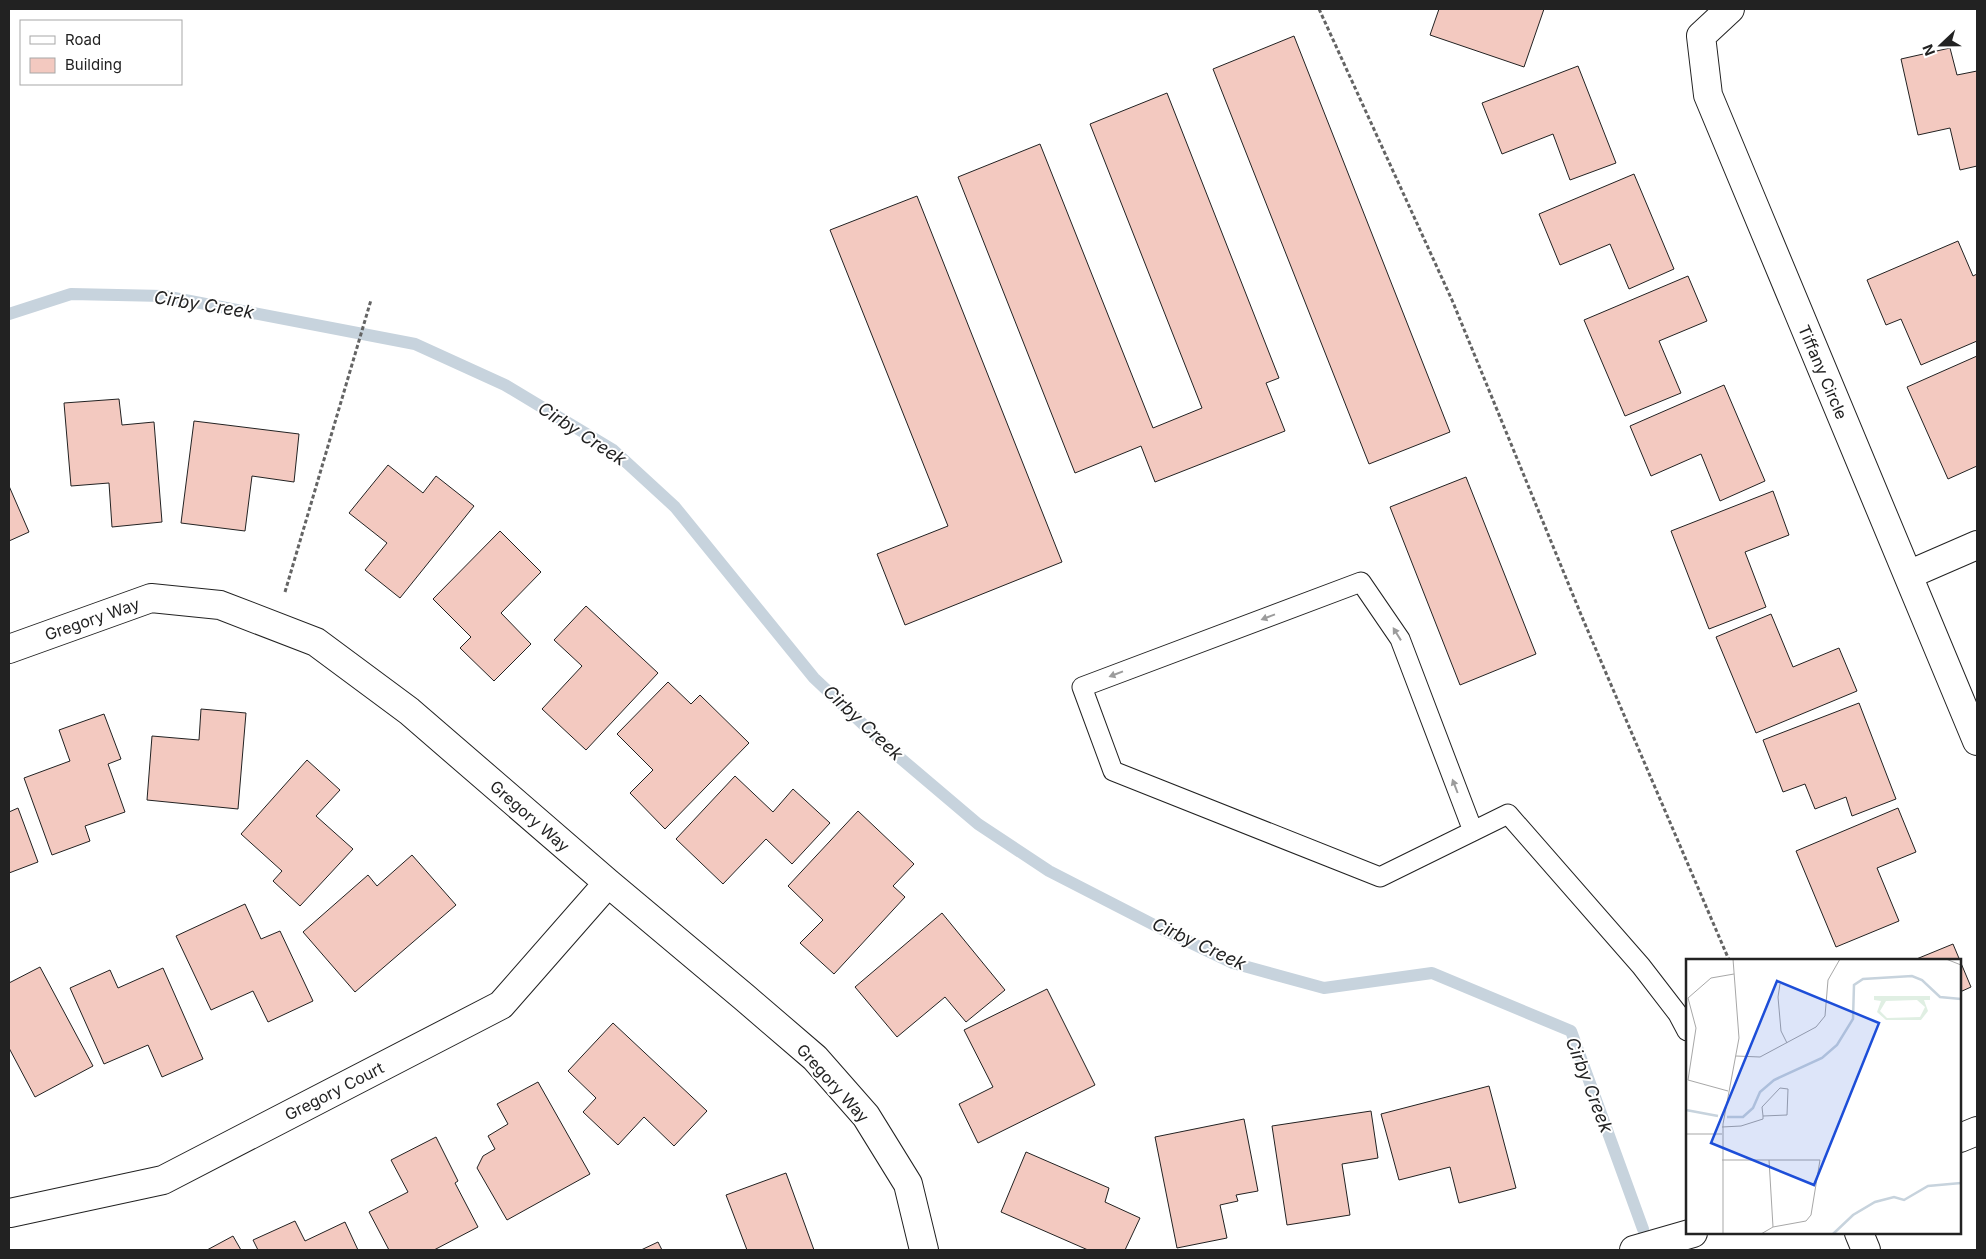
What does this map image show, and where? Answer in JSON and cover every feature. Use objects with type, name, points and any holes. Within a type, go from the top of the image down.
[{"type":"street","name":"Tiffany Circle","points":[[1730,9],[1701,36],[1708,96],[1977,742]]},
{"type":"street","points":[[1908,574],[1977,545]]},
{"type":"street","name":"Gregory Way","points":[[9,649],[151,598],[220,605],[316,642],[410,711],[608,883],[815,1058],[866,1116],[908,1184],[924,1250]]},
{"type":"street","name":"Gregory Court","points":[[10,1212],[163,1180],[501,1005],[608,883]]},
{"type":"street","points":[[1961,1138],[1977,1131]]},
{"type":"street","points":[[1634,1250],[1690,1234]]},
{"type":"street","points":[[1859,1234],[1866,1250]]},
{"type":"lane","points":[[1473,831],[1400,639],[1361,582],[1082,687],[1113,771],[1380,878],[1508,814],[1641,966],[1678,1014],[1686,1029]]},
{"type":"path","points":[[1318,9],[1452,300],[1582,617],[1729,959]]},
{"type":"path","points":[[275,626],[371,300]]},
{"type":"building","points":[[1439,9],[1544,9],[1524,67],[1430,35]]},
{"type":"building","points":[[1294,36],[1450,432],[1369,464],[1213,69]]},
{"type":"building","points":[[1950,48],[1957,75],[1977,71],[1977,166],[1960,170],[1950,128],[1918,135],[1901,59]]},
{"type":"building","points":[[1578,66],[1616,163],[1570,180],[1553,134],[1502,154],[1482,103]]},
{"type":"building","points":[[1167,93],[1279,378],[1266,383],[1285,431],[1155,482],[1141,446],[1075,473],[958,177],[1040,144],[1153,428],[1202,408],[1090,124]]},
{"type":"building","points":[[1634,174],[1674,269],[1629,289],[1610,244],[1560,265],[1539,214]]},
{"type":"building","points":[[917,196],[1062,562],[905,625],[877,554],[948,526],[830,230]]},
{"type":"building","points":[[1958,241],[1973,276],[1977,274],[1977,341],[1921,365],[1901,319],[1886,325],[1867,280]]},
{"type":"building","points":[[1688,276],[1707,321],[1659,341],[1681,393],[1625,416],[1584,320]]},
{"type":"building","points":[[1977,356],[1977,466],[1948,479],[1907,387]]},
{"type":"building","points":[[1724,385],[1765,481],[1720,501],[1701,454],[1651,476],[1630,426]]},
{"type":"building","points":[[119,399],[122,425],[154,422],[162,522],[112,527],[109,483],[71,486],[64,403]]},
{"type":"building","points":[[194,421],[299,434],[294,482],[252,476],[245,531],[181,523]]},
{"type":"building","points":[[388,465],[423,493],[436,476],[474,506],[400,598],[365,570],[387,543],[349,513]]},
{"type":"building","points":[[1466,477],[1536,654],[1460,685],[1390,507]]},
{"type":"building","points":[[9,486],[29,532],[9,541]]},
{"type":"building","points":[[1773,491],[1789,535],[1745,552],[1766,607],[1709,629],[1671,531]]},
{"type":"building","points":[[500,531],[541,572],[501,613],[531,644],[494,681],[460,648],[471,637],[433,599]]},
{"type":"building","points":[[586,606],[658,673],[586,750],[542,709],[582,666],[554,640]]},
{"type":"building","points":[[1771,614],[1793,667],[1839,648],[1857,691],[1756,733],[1716,637]]},
{"type":"building","points":[[668,682],[691,704],[700,695],[749,743],[665,829],[630,793],[653,770],[617,734]]},
{"type":"building","points":[[1859,703],[1896,799],[1852,816],[1846,797],[1815,809],[1805,784],[1783,792],[1763,740]]},
{"type":"building","points":[[201,709],[246,713],[238,809],[147,800],[152,736],[199,740]]},
{"type":"building","points":[[104,714],[121,759],[108,764],[125,812],[85,826],[90,841],[52,855],[24,778],[70,761],[59,730]]},
{"type":"building","points":[[307,760],[340,790],[316,816],[353,849],[300,906],[273,881],[282,871],[241,834]]},
{"type":"building","points":[[735,776],[773,812],[793,789],[830,823],[792,864],[766,839],[723,884],[676,839]]},
{"type":"building","points":[[18,808],[38,862],[9,873],[9,812]]},
{"type":"building","points":[[1898,808],[1916,852],[1877,868],[1899,921],[1836,947],[1796,851]]},
{"type":"building","points":[[858,811],[914,864],[893,886],[905,897],[834,974],[800,943],[823,920],[788,886]]},
{"type":"building","points":[[412,855],[456,905],[355,992],[303,932],[368,875],[377,886]]},
{"type":"building","points":[[245,904],[261,939],[280,931],[313,1001],[268,1022],[253,991],[211,1010],[176,936]]},
{"type":"building","points":[[942,913],[1005,990],[966,1022],[945,997],[897,1037],[855,987]]},
{"type":"building","points":[[1953,944],[1960,959],[1916,959]]},
{"type":"building","points":[[1961,963],[1971,987],[1961,992]]},
{"type":"building","points":[[40,967],[93,1066],[35,1097],[9,1048],[9,983]]},
{"type":"building","points":[[163,968],[203,1059],[162,1077],[148,1045],[104,1064],[70,988],[110,970],[118,988]]},
{"type":"building","points":[[1047,989],[1095,1085],[978,1143],[959,1104],[993,1087],[964,1030]]},
{"type":"building","points":[[613,1023],[707,1111],[674,1146],[644,1117],[618,1145],[583,1112],[596,1098],[568,1071]]},
{"type":"building","points":[[538,1082],[590,1174],[507,1220],[477,1168],[483,1156],[495,1149],[488,1136],[508,1124],[497,1104]]},
{"type":"building","points":[[1489,1086],[1516,1188],[1459,1203],[1450,1167],[1399,1180],[1381,1114]]},
{"type":"building","points":[[1371,1111],[1378,1158],[1342,1164],[1350,1215],[1287,1225],[1272,1126]]},
{"type":"building","points":[[1244,1119],[1258,1191],[1236,1195],[1238,1201],[1220,1205],[1227,1238],[1177,1248],[1155,1137]]},
{"type":"building","points":[[436,1137],[458,1181],[455,1183],[478,1227],[434,1250],[389,1250],[369,1212],[408,1192],[391,1160]]},
{"type":"building","points":[[1026,1152],[1109,1188],[1105,1202],[1140,1218],[1125,1250],[1088,1250],[1001,1212]]},
{"type":"building","points":[[786,1173],[814,1250],[747,1250],[726,1195]]},
{"type":"building","points":[[295,1221],[305,1241],[345,1222],[358,1250],[258,1250],[253,1240]]},
{"type":"building","points":[[233,1236],[241,1250],[207,1250]]},
{"type":"building","points":[[658,1242],[662,1250],[641,1250]]},
{"type":"waterway","name":"Cirby Creek","points":[[9,314],[71,294],[164,296],[415,344],[505,385],[613,450],[675,507],[814,678],[886,746],[978,824],[1049,871],[1233,963],[1324,988],[1432,973],[1571,1031],[1643,1229]]}]
